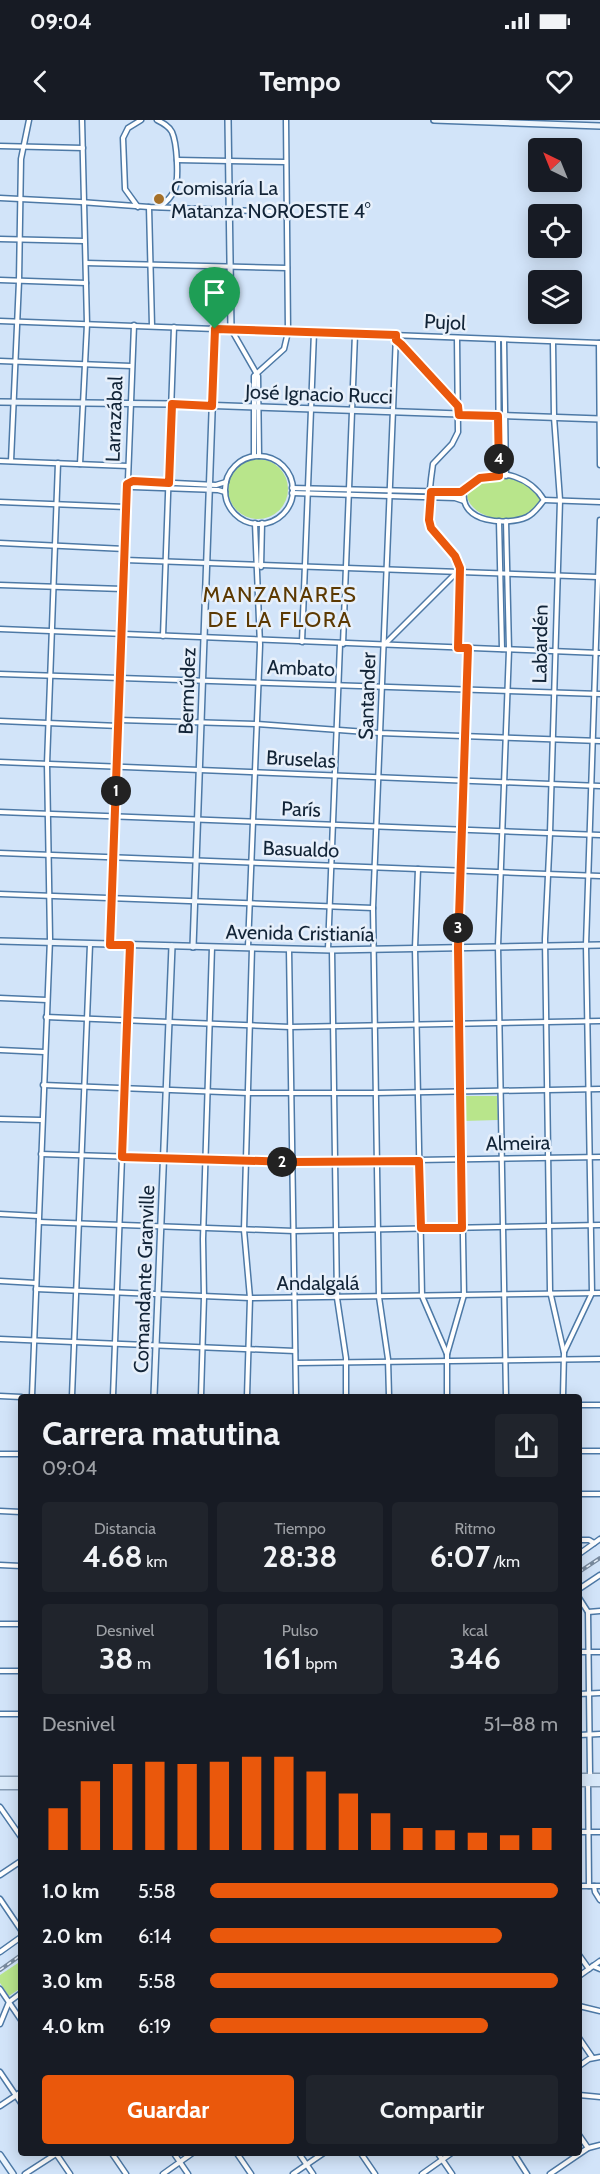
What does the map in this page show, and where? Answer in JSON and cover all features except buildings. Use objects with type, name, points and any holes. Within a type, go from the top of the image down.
[{"type":"main road","points":[[582,1782],[600,1777]]},
{"type":"main road","points":[[582,1778],[600,1783]]},
{"type":"main road","points":[[0,1780],[18,1780]]},
{"type":"main road","points":[[0,1786],[18,1786]]},
{"type":"street","points":[[11,461],[23,147],[29,120]]},
{"type":"street","points":[[80,464],[87,324],[81,120]]},
{"type":"street","points":[[138,207],[125,189],[123,138],[128,128],[141,120]]},
{"type":"street","points":[[157,120],[166,125],[173,135],[177,160],[176,186],[170,198],[159,208]]},
{"type":"street","points":[[228,120],[231,329],[256,372]]},
{"type":"street","points":[[257,456],[257,407],[254,376],[284,349],[288,332],[286,120]]},
{"type":"street","points":[[434,120],[572,123],[600,126]]},
{"type":"street","points":[[0,146],[82,148]]},
{"type":"street","points":[[177,160],[285,162]]},
{"type":"street","points":[[0,198],[138,207],[286,212]]},
{"type":"street","points":[[149,207],[152,326]]},
{"type":"street","points":[[0,239],[84,242]]},
{"type":"street","points":[[86,263],[287,268]]},
{"type":"street","points":[[0,280],[86,283]]},
{"type":"street","name":"Pujol","points":[[0,321],[314,332],[396,338],[600,343]]},
{"type":"street","name":"Larrazábal","points":[[110,945],[134,325]]},
{"type":"street","points":[[163,636],[174,327]]},
{"type":"street","name":"Bermúdez","points":[[193,947],[215,329]]},
{"type":"street","points":[[302,642],[314,332]]},
{"type":"street","points":[[346,1394],[345,1363],[337,1298],[329,906],[355,334]]},
{"type":"street","points":[[396,338],[458,406]]},
{"type":"street","name":"Santander","points":[[389,1394],[388,1362],[380,1297],[373,949],[396,338]]},
{"type":"street","points":[[457,338],[458,429],[454,440],[433,464],[429,520],[431,528],[457,560],[458,648]]},
{"type":"street","points":[[501,340],[506,476]]},
{"type":"street","name":"Labardén","points":[[553,343],[554,417],[560,500],[545,946],[551,1294],[564,1353]]},
{"type":"street","points":[[600,343],[600,465]]},
{"type":"street","points":[[0,362],[131,366]]},
{"type":"street","name":"José Ignacio Rucci","points":[[0,402],[172,404],[600,419]]},
{"type":"street","points":[[499,476],[502,416]]},
{"type":"street","points":[[257,456],[269,458],[282,465],[288,473],[292,490],[290,503],[284,512],[262,523],[245,520],[232,511],[225,492],[226,482],[236,465],[257,456]]},
{"type":"street","points":[[0,461],[128,466]]},
{"type":"street","points":[[32,1394],[49,943],[47,764],[58,463]]},
{"type":"street","points":[[389,494],[464,491],[480,478],[506,476],[520,478],[531,484],[544,500]]},
{"type":"street","points":[[209,487],[226,482]]},
{"type":"street","points":[[127,484],[133,487],[209,487],[225,492]]},
{"type":"street","points":[[292,490],[455,498],[464,501]]},
{"type":"street","points":[[464,491],[464,501],[471,511],[478,516],[499,521],[530,515],[544,500],[600,502]]},
{"type":"street","points":[[0,502],[126,507]]},
{"type":"street","points":[[563,1394],[564,1353],[592,1293],[586,945],[593,740],[598,694],[600,520]]},
{"type":"street","points":[[499,521],[502,649]]},
{"type":"street","points":[[506,521],[508,690],[498,946],[506,1394]]},
{"type":"street","points":[[247,1394],[250,1298],[244,1230],[250,1025],[251,862],[259,640],[255,523]]},
{"type":"street","points":[[258,573],[261,565],[262,523]]},
{"type":"street","points":[[0,543],[125,549]]},
{"type":"street","points":[[125,560],[599,577]]},
{"type":"street","points":[[384,645],[458,573]]},
{"type":"street","points":[[0,585],[123,589]]},
{"type":"street","points":[[0,629],[598,653]]},
{"type":"street","points":[[385,634],[392,635]]},
{"type":"street","points":[[447,1394],[447,1354],[464,1295],[458,947],[468,648]]},
{"type":"street","name":"Ambato","points":[[0,674],[598,694]]},
{"type":"street","points":[[119,720],[257,724],[336,731],[600,741]]},
{"type":"street","points":[[0,721],[118,726]]},
{"type":"street","name":"Bruselas","points":[[0,762],[600,786]]},
{"type":"street","name":"París","points":[[0,812],[600,835]]},
{"type":"street","name":"Basualdo","points":[[0,853],[600,876]]},
{"type":"street","points":[[418,869],[415,948],[422,1296],[447,1354]]},
{"type":"street","points":[[0,894],[374,908]]},
{"type":"street","name":"Avenida Cristianía","points":[[0,941],[330,950],[600,945]]},
{"type":"street","points":[[72,1394],[90,944]]},
{"type":"street","points":[[113,1394],[130,945]]},
{"type":"street","name":"Comandante Granville","points":[[154,1394],[172,946]]},
{"type":"street","points":[[201,1394],[204,1160],[212,947]]},
{"type":"street","points":[[289,949],[296,1394]]},
{"type":"street","points":[[0,998],[47,1000]]},
{"type":"street","points":[[46,1017],[291,1027],[600,1021]]},
{"type":"street","points":[[0,1050],[44,1052]]},
{"type":"street","points":[[43,1085],[248,1093],[600,1089]]},
{"type":"street","points":[[0,1119],[41,1120]]},
{"type":"street","name":"Almeira","points":[[41,1154],[246,1162],[600,1157]]},
{"type":"street","points":[[0,1214],[39,1216]]},
{"type":"street","points":[[39,1222],[294,1231],[600,1225]]},
{"type":"street","points":[[0,1281],[36,1283]]},
{"type":"street","name":"Andalgalá","points":[[36,1290],[250,1298],[600,1293]]},
{"type":"street","points":[[0,1339],[295,1351]]},
{"type":"street","points":[[296,1363],[600,1359]]},
{"type":"street","points":[[0,1396],[18,1397]]},
{"type":"street","points":[[582,1405],[600,1404]]},
{"type":"street","points":[[582,1451],[600,1451]]},
{"type":"street","points":[[0,1454],[18,1454]]},
{"type":"street","points":[[582,1494],[600,1494]]},
{"type":"street","points":[[0,1511],[18,1512]]},
{"type":"street","points":[[582,1552],[600,1539]]},
{"type":"street","points":[[582,1540],[594,1543]]},
{"type":"street","points":[[0,1565],[18,1566]]},
{"type":"street","points":[[582,1587],[600,1575]]},
{"type":"street","points":[[582,1603],[588,1612],[590,1735],[588,1832],[592,1886],[600,1900]]},
{"type":"street","points":[[588,1612],[600,1611]]},
{"type":"street","points":[[0,1624],[18,1624]]},
{"type":"street","points":[[582,1652],[600,1652]]},
{"type":"street","points":[[0,1671],[18,1671]]},
{"type":"street","points":[[582,1694],[600,1694]]},
{"type":"street","points":[[0,1714],[18,1714]]},
{"type":"street","points":[[582,1735],[600,1734]]},
{"type":"street","points":[[0,1807],[18,1834]]},
{"type":"street","points":[[582,1832],[600,1832]]},
{"type":"street","points":[[0,1875],[18,1863]]},
{"type":"street","points":[[582,1886],[600,1886]]},
{"type":"street","points":[[0,1899],[18,1926]]},
{"type":"street","points":[[0,1952],[18,1939]]},
{"type":"street","points":[[582,1959],[589,1969]]},
{"type":"street","points":[[582,1974],[600,1961]]},
{"type":"street","points":[[593,1966],[600,1969]]},
{"type":"street","points":[[0,1989],[18,2016]]},
{"type":"street","points":[[0,2024],[9,2002],[18,1995]]},
{"type":"street","points":[[582,2007],[600,2011]]},
{"type":"street","points":[[582,2042],[592,2057]]},
{"type":"street","points":[[582,2064],[592,2057],[600,2057]]},
{"type":"street","points":[[0,2072],[18,2098]]},
{"type":"street","points":[[0,2106],[16,2095]]},
{"type":"street","points":[[582,2095],[600,2097]]},
{"type":"street","points":[[582,2139],[588,2148]]},
{"type":"street","points":[[582,2152],[595,2145],[600,2145]]},
{"type":"street","points":[[0,2155],[13,2174]]},
{"type":"street","points":[[25,2174],[52,2156]]},
{"type":"street","points":[[59,2156],[70,2174]]},
{"type":"street","points":[[114,2156],[126,2174]]},
{"type":"street","points":[[176,2156],[188,2174]]},
{"type":"street","points":[[163,2174],[188,2156]]},
{"type":"street","points":[[239,2156],[251,2174]]},
{"type":"street","points":[[300,2156],[312,2174]]},
{"type":"street","points":[[293,2174],[319,2156]]},
{"type":"street","points":[[363,2156],[375,2174]]},
{"type":"street","points":[[440,2156],[452,2174]]},
{"type":"street","points":[[422,2174],[448,2156]]},
{"type":"street","points":[[516,2156],[527,2174]]},
{"type":"street","points":[[550,2174],[576,2156]]},
{"type":"green space","points":[[252,459],[264,459],[275,464],[283,472],[288,489],[286,501],[275,514],[264,519],[252,519],[241,514],[233,506],[228,495],[228,483],[233,472],[241,464]]},
{"type":"green space","points":[[506,478],[522,482],[534,490],[541,498],[536,507],[528,514],[505,519],[493,518],[473,507],[467,497],[478,483]]},
{"type":"green space","points":[[463,1096],[497,1096],[498,1120],[463,1121]]},
{"type":"green space","points":[[18,1963],[18,1990],[9,1996],[0,1983],[0,1975]]},
{"type":"railway","points":[[582,1570],[600,1558]]},
{"type":"railway","points":[[0,1970],[18,1957]]},
{"type":"place","name":"Comisaría La Matanza NOROESTE 4°","points":[[159,199]]},
{"type":"district","name":"MANZANARES DE LA FLORA","points":[[280,606]]},
{"type":"route","points":[[215,329],[396,335],[396,340],[458,406],[459,415],[498,416],[499,476],[480,478],[461,492],[431,492],[429,520],[433,531],[455,556],[459,564],[458,648],[468,648],[458,947],[462,1228],[421,1228],[419,1161],[246,1162],[122,1157],[130,945],[110,945],[127,484],[133,481],[169,483],[172,404],[212,406],[215,329]]}]
